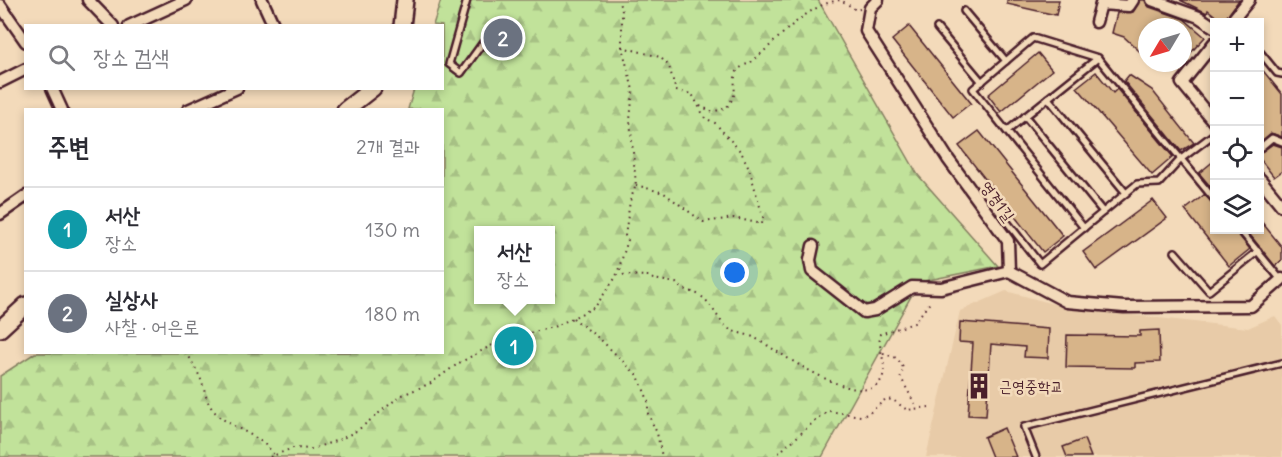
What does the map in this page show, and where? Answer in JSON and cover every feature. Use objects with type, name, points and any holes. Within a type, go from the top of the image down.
[{"type":"street","points":[[88,0],[111,24]]},
{"type":"street","points":[[133,24],[186,0]]},
{"type":"street","points":[[262,0],[272,24]]},
{"type":"street","points":[[402,24],[405,0]]},
{"type":"street","points":[[1096,22],[1101,4],[1129,6],[1133,0]]},
{"type":"street","points":[[1152,0],[1199,17],[1210,24]]},
{"type":"street","points":[[1234,18],[1249,0]]},
{"type":"street","name":"영경1길","points":[[874,4],[866,31],[948,159],[1008,241],[1009,271]]},
{"type":"street","points":[[0,5],[24,39]]},
{"type":"street","points":[[1210,49],[1182,83],[1210,116]]},
{"type":"street","points":[[0,82],[24,70]]},
{"type":"street","points":[[53,90],[61,108]]},
{"type":"street","points":[[192,108],[233,90]]},
{"type":"street","points":[[348,108],[370,90]]},
{"type":"street","points":[[1262,180],[1282,206]]},
{"type":"street","points":[[0,214],[24,197]]},
{"type":"street","points":[[813,246],[810,261],[812,271],[864,312],[875,310],[912,287],[941,288],[1009,271],[1067,302],[1124,307],[1251,306],[1282,280]]},
{"type":"street","points":[[0,330],[24,307]]},
{"type":"lane","points":[[467,0],[449,64],[461,73],[487,37]]},
{"type":"lane","points":[[964,11],[1006,61]]},
{"type":"lane","points":[[937,28],[982,82]]},
{"type":"lane","points":[[1084,228],[973,89],[1032,38],[1098,58],[1210,193]]},
{"type":"lane","points":[[1264,57],[1278,74],[1282,74]]},
{"type":"lane","points":[[1007,131],[1098,58]]},
{"type":"lane","points":[[1048,98],[1126,193]]},
{"type":"lane","points":[[1025,116],[1103,212]]},
{"type":"lane","points":[[1004,218],[1040,264],[1137,184],[1159,183],[1182,159],[1210,138]]},
{"type":"lane","points":[[1264,145],[1272,138],[1282,142]]},
{"type":"lane","points":[[1243,234],[1282,280]]},
{"type":"lane","points":[[1175,252],[1209,291],[1258,251]]},
{"type":"lane","points":[[1036,457],[1024,427],[1282,363]]},
{"type":"path","points":[[270,457],[293,448],[312,449],[340,439],[358,430],[400,396],[431,382],[459,363],[498,342],[556,326],[595,307],[620,268],[628,240],[626,236],[630,201],[636,185],[630,120],[633,90],[622,47],[621,11],[618,0]]},
{"type":"path","points":[[698,104],[713,112],[727,107],[734,95],[735,78],[740,68],[756,59],[771,43],[785,34],[797,20],[810,11],[841,0],[855,10],[874,4]]},
{"type":"path","points":[[622,47],[660,57],[669,66],[676,91],[692,94],[705,118],[715,123],[741,152],[749,168],[763,217],[762,224],[734,218],[704,222],[664,193],[636,185]]},
{"type":"path","points":[[620,268],[624,275],[650,276],[653,279],[676,283],[681,289],[700,295],[720,321],[731,330],[757,339],[835,385],[865,389],[874,387],[880,382],[884,363],[880,334],[914,323],[941,288]]},
{"type":"path","points":[[573,318],[601,340],[638,376],[648,400],[648,414],[657,433],[662,457]]},
{"type":"path","points":[[883,353],[892,354],[898,358],[904,369],[900,376],[918,409]]},
{"type":"path","points":[[188,354],[199,376],[206,400],[215,412],[246,434],[259,439],[274,455]]},
{"type":"path","points":[[774,457],[829,411],[868,414],[886,399],[893,400],[907,410],[929,407]]},
{"type":"shaded area","points":[[1006,291],[1068,308],[1248,328],[1275,316],[1282,325],[1282,457],[926,457],[960,311]]},
{"type":"green space","points":[[441,0],[818,0],[918,175],[998,266],[919,282],[822,457],[0,457],[0,376],[33,354],[444,354],[444,108],[408,108],[414,90],[444,90],[444,24],[433,24]]},
{"type":"building","points":[[1007,0],[1059,0],[1056,15],[1007,4]]},
{"type":"building","points":[[1140,0],[1145,0],[1149,7],[1181,18],[1138,18],[1138,50],[1124,37],[1112,33],[1117,13],[1133,12]]},
{"type":"building","points":[[1180,0],[1239,0],[1226,18],[1218,18],[1208,10],[1207,13]]},
{"type":"building","points":[[909,26],[971,103],[953,117],[892,40]]},
{"type":"building","points":[[1192,26],[1205,37],[1192,51]]},
{"type":"building","points":[[1038,53],[1052,70],[1001,112],[988,95]]},
{"type":"building","points":[[1096,72],[1113,93],[1117,89],[1173,157],[1152,175],[1077,87]]},
{"type":"building","points":[[1264,72],[1282,94],[1282,137],[1271,133],[1264,139]]},
{"type":"building","points":[[1129,75],[1152,90],[1194,143],[1181,151],[1124,81]]},
{"type":"building","points":[[979,131],[1063,236],[1043,252],[959,146]]},
{"type":"building","points":[[1273,144],[1282,147],[1282,171],[1274,177],[1264,164],[1264,150]]},
{"type":"building","points":[[1210,164],[1210,186],[1199,173]]},
{"type":"building","points":[[1204,195],[1210,200],[1210,234],[1238,234],[1250,249],[1229,266],[1185,210]]},
{"type":"building","points":[[1153,200],[1167,218],[1096,270],[1083,252]]},
{"type":"building","points":[[1264,225],[1282,247],[1282,260],[1275,266],[1249,234],[1264,234]]},
{"type":"building","name":"근영중학교","points":[[960,322],[1049,329],[1048,358],[1024,357],[1025,347],[991,344],[986,416],[968,415],[973,343],[959,342]]},
{"type":"building","points":[[1159,330],[1160,362],[1135,363],[1135,368],[1066,367],[1067,335],[1140,336],[1140,331]]},
{"type":"building","points":[[1004,428],[1016,457],[992,457],[984,437]]},
{"type":"building","points":[[1084,439],[1091,457],[1067,457],[1063,447]]},
{"type":"place","name":"실상사","points":[[503,38]]},
{"type":"place","name":"서산","points":[[514,346]]},
{"type":"place","name":"근영중학교","points":[[979,386]]}]
